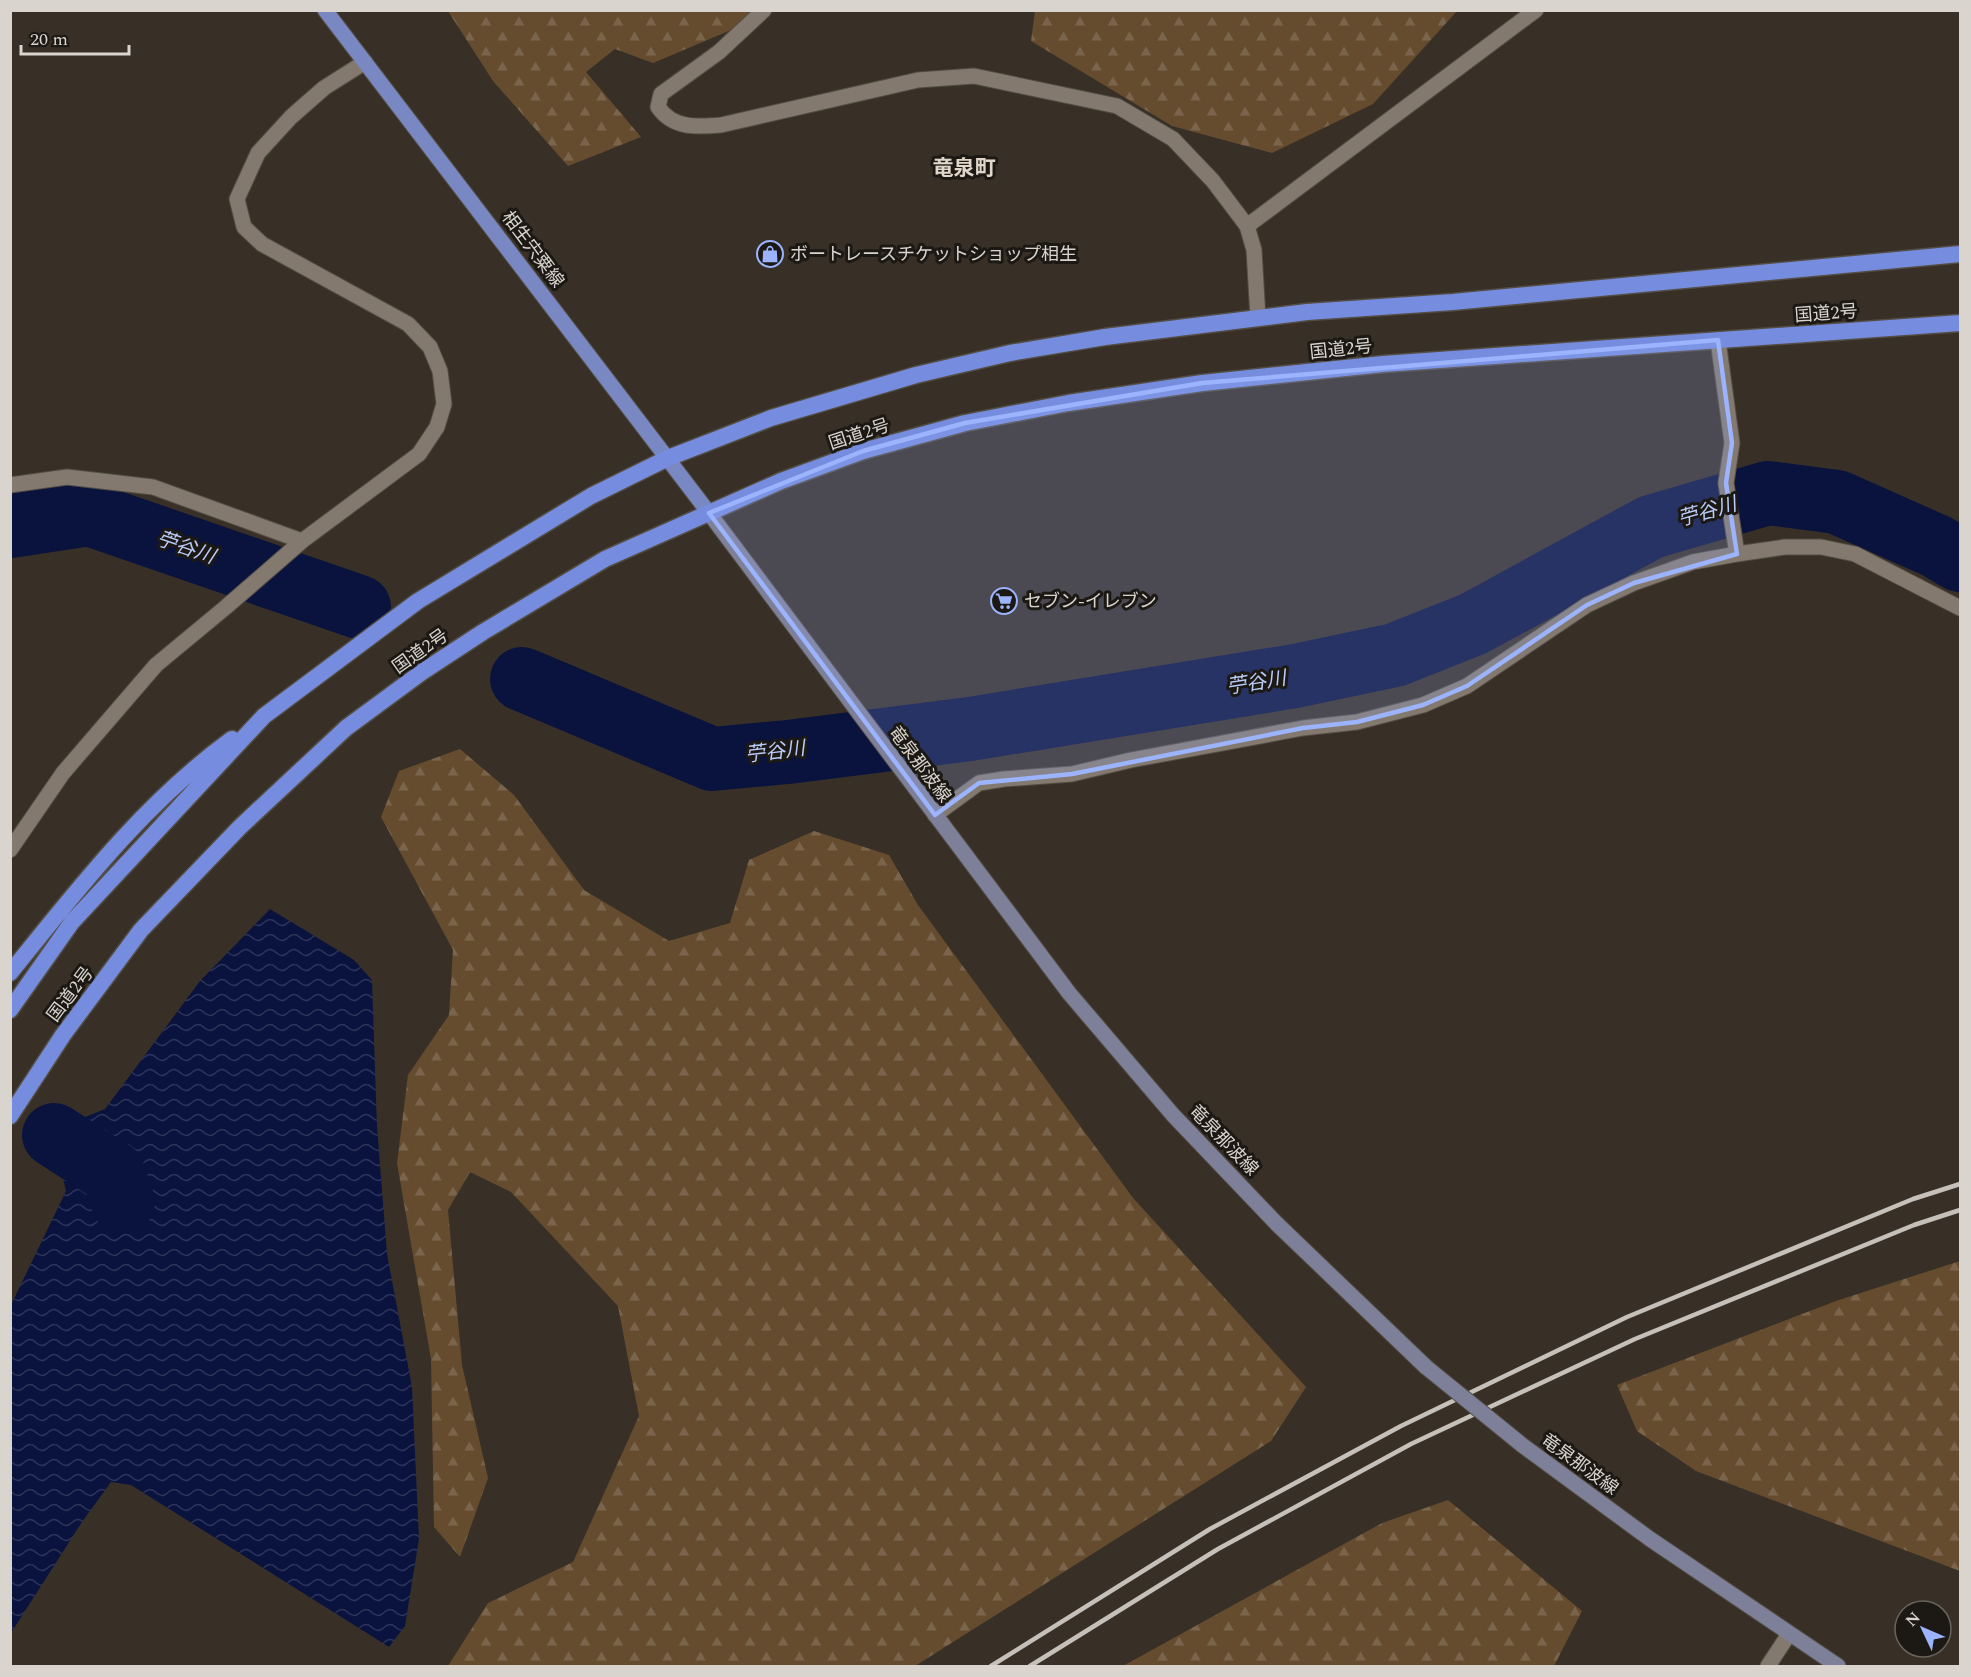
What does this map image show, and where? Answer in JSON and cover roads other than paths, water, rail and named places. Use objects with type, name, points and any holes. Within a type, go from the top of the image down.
[{"type":"highway","points":[[10,973],[68,900],[132,828],[207,758],[418,601],[591,496],[668,458],[771,418],[916,375],[1010,353],[1105,337],[1307,312],[1583,291],[1960,254]]},
{"type":"highway","name":"国道2号","points":[[10,1116],[63,1035],[141,930],[240,827],[346,728],[422,672],[483,632],[605,559],[781,481],[863,451],[966,423],[1068,403],[1202,383],[1372,365],[1960,322]]},
{"type":"highway","points":[[10,1010],[72,922],[264,716]]},
{"type":"main road","name":"相生宍粟線","points":[[325,10],[709,513]]},
{"type":"main road","name":"竜泉那波線","points":[[709,513],[1069,993],[1173,1115],[1277,1224],[1426,1367],[1522,1445],[1650,1539],[1838,1666]]},
{"type":"street","points":[[764,10],[719,52],[661,94],[658,107],[665,118],[692,127],[721,125],[918,80],[974,76],[1118,106],[1173,139],[1213,181],[1247,226],[1254,250],[1258,318]]},
{"type":"street","points":[[1247,226],[1536,10]]},
{"type":"street","points":[[10,850],[63,773],[156,665],[302,540],[419,454],[437,427],[444,404],[440,371],[430,347],[408,324],[262,244],[244,227],[237,199],[258,153],[291,117],[324,88],[365,62]]},
{"type":"street","points":[[1718,340],[1732,443],[1726,483],[1737,554]]},
{"type":"street","points":[[10,485],[67,477],[153,487],[302,540]]},
{"type":"street","points":[[935,815],[978,783],[1004,778],[1072,774],[1131,760],[1280,733],[1357,722],[1423,705],[1467,686],[1587,605],[1634,583],[1694,562],[1785,548],[1821,547],[1855,554],[1960,608]]},
{"type":"street","points":[[1768,1666],[1789,1634]]},
{"type":"water","points":[[270,909],[354,960],[372,980],[377,1126],[387,1254],[412,1387],[419,1539],[405,1626],[389,1647],[131,1485],[111,1482],[82,1522],[11,1633],[11,1305],[66,1191],[58,1158],[75,1121],[105,1109],[200,981]]},
{"type":"waterway","name":"苧谷川","points":[[522,679],[712,759],[788,752],[970,729],[1295,676],[1395,655],[1473,624],[1651,527],[1768,493],[1837,502],[1936,546],[1960,560]]},
{"type":"waterway","name":"苧谷川","points":[[10,526],[89,514],[359,607]]},
{"type":"waterway","points":[[54,1135],[113,1173],[123,1202]]},
{"type":"railway","points":[[991,1666],[1210,1529],[1401,1426],[1627,1317],[1913,1199],[1960,1184]]},
{"type":"railway","points":[[1030,1666],[1218,1549],[1411,1444],[1635,1339],[1914,1225],[1960,1210]]},
{"type":"place","name":"ボートレースチケットショップ相生","points":[[770,254]]},
{"type":"place","name":"セブン-イレブン","points":[[1004,601]]},
{"type":"district","name":"竜泉町","points":[[964,168]]}]
